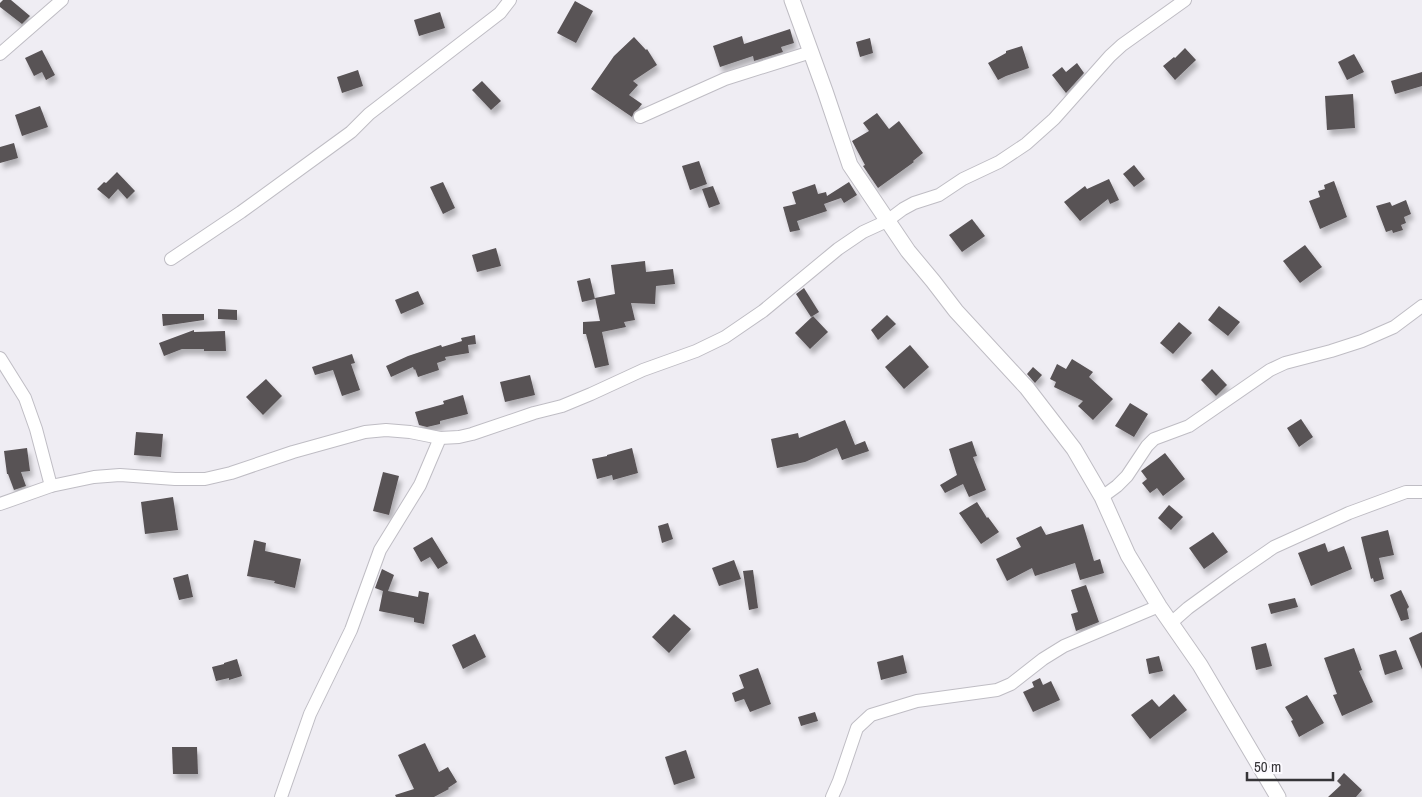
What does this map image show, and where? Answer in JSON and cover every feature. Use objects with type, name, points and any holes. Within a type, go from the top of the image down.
[{"type":"street","points":[[0,54],[62,0]]},
{"type":"street","points":[[171,259],[241,212],[351,132],[369,114],[500,13],[510,0]]},
{"type":"street","points":[[792,0],[850,164],[908,252],[956,311],[1027,388],[1074,450],[1102,497],[1128,555],[1159,606],[1200,665],[1278,797]]},
{"type":"street","points":[[0,504],[51,486],[94,477],[120,475],[205,479],[231,473],[293,452],[366,432],[394,430],[440,438],[459,437],[562,406],[643,370],[696,351],[725,337],[763,311],[838,249],[863,232],[887,221],[914,203],[939,195],[963,179],[999,162],[1026,144],[1054,119],[1122,45],[1185,0]]},
{"type":"street","points":[[640,117],[724,79],[811,52]]},
{"type":"street","points":[[1102,497],[1127,476],[1154,439],[1189,426],[1270,370],[1285,363],[1362,341],[1394,327],[1422,306]]},
{"type":"street","points":[[0,358],[25,398],[36,429],[51,486]]},
{"type":"street","points":[[281,797],[310,714],[351,630],[380,550],[420,485],[440,438]]},
{"type":"street","points":[[1171,623],[1188,608],[1274,547],[1349,513],[1406,492],[1422,492]]},
{"type":"street","points":[[832,797],[857,728],[871,715],[917,701],[997,690],[1010,684],[1064,646],[1159,606]]},
{"type":"building","points":[[3,0],[11,0],[30,16],[22,24],[0,7],[0,3]]},
{"type":"building","points":[[575,1],[593,11],[576,43],[557,33]]},
{"type":"building","points":[[440,12],[445,28],[419,36],[414,20]]},
{"type":"building","points":[[790,29],[794,43],[781,47],[783,52],[754,61],[753,56],[720,67],[713,46],[742,36],[744,44]]},
{"type":"building","points":[[634,37],[647,49],[657,65],[633,81],[638,85],[629,95],[642,104],[632,117],[591,89],[614,56]]},
{"type":"building","points":[[870,38],[873,53],[860,57],[856,42]]},
{"type":"building","points":[[1022,46],[1029,68],[998,80],[988,63],[1006,53],[1006,51]]},
{"type":"building","points":[[1185,48],[1196,60],[1175,80],[1163,66]]},
{"type":"building","points":[[42,50],[55,75],[46,80],[42,72],[34,76],[25,58]]},
{"type":"building","points":[[1354,54],[1364,72],[1347,80],[1338,62]]},
{"type":"building","points":[[1077,63],[1084,73],[1066,93],[1052,75],[1062,67],[1066,72]]},
{"type":"building","points":[[358,70],[363,86],[342,93],[337,77]]},
{"type":"building","points":[[1422,72],[1422,86],[1395,94],[1391,81]]},
{"type":"building","points":[[482,81],[501,101],[491,110],[472,90]]},
{"type":"building","points":[[1353,94],[1355,128],[1327,130],[1325,96]]},
{"type":"building","points":[[40,106],[48,127],[22,136],[15,115]]},
{"type":"building","points":[[877,113],[889,129],[899,121],[923,153],[914,162],[878,188],[863,166],[865,165],[852,141],[869,131],[863,123]]},
{"type":"building","points":[[14,143],[18,158],[0,163],[0,147]]},
{"type":"building","points":[[699,161],[707,184],[690,190],[682,166]]},
{"type":"building","points":[[1134,165],[1145,179],[1134,187],[1123,174]]},
{"type":"building","points":[[117,172],[135,191],[127,199],[118,189],[109,199],[97,189]]},
{"type":"building","points":[[1109,179],[1119,200],[1110,204],[1108,199],[1080,221],[1064,202],[1085,186],[1087,189]]},
{"type":"building","points":[[1334,181],[1347,217],[1320,229],[1309,201],[1320,197],[1318,191],[1325,189],[1324,185]]},
{"type":"building","points":[[443,182],[455,208],[443,214],[430,187]]},
{"type":"building","points":[[849,182],[857,195],[844,203],[841,198],[824,204],[827,211],[797,221],[800,230],[790,232],[783,207],[796,204],[792,192],[815,184],[818,194],[826,192],[827,196]]},
{"type":"building","points":[[713,186],[720,204],[709,208],[702,189]]},
{"type":"building","points":[[1406,200],[1411,214],[1404,217],[1406,223],[1401,225],[1403,230],[1393,233],[1392,230],[1386,232],[1376,206],[1390,202],[1392,206]]},
{"type":"building","points":[[972,219],[985,236],[962,252],[949,235]]},
{"type":"building","points":[[1305,245],[1322,267],[1300,283],[1283,261]]},
{"type":"building","points":[[496,248],[501,266],[477,272],[472,255]]},
{"type":"building","points":[[645,261],[646,272],[673,269],[675,284],[656,286],[655,304],[631,303],[635,320],[624,322],[626,327],[602,332],[609,365],[595,368],[586,334],[583,334],[583,322],[600,321],[595,298],[615,294],[611,265]]},
{"type":"building","points":[[590,278],[595,299],[582,302],[577,281]]},
{"type":"building","points":[[804,288],[819,312],[811,317],[796,294]]},
{"type":"building","points":[[418,291],[424,304],[401,314],[395,300]]},
{"type":"building","points":[[1219,306],[1240,322],[1228,336],[1208,320]]},
{"type":"building","points":[[218,309],[237,310],[237,320],[218,319]]},
{"type":"building","points":[[162,314],[204,314],[204,320],[163,326]]},
{"type":"building","points":[[887,315],[896,324],[878,340],[871,330]]},
{"type":"building","points":[[813,316],[828,332],[810,349],[795,333]]},
{"type":"building","points":[[1179,322],[1192,333],[1173,354],[1160,343]]},
{"type":"building","points":[[194,330],[194,332],[225,331],[226,351],[182,349],[164,356],[159,343]]},
{"type":"building","points":[[475,335],[476,344],[468,345],[469,353],[445,357],[446,360],[437,363],[439,370],[418,377],[413,367],[391,377],[386,366],[408,356],[441,345],[442,347],[462,341],[461,338]]},
{"type":"building","points":[[910,345],[929,367],[904,389],[885,367]]},
{"type":"building","points":[[352,354],[355,363],[351,364],[360,390],[342,396],[333,370],[315,375],[312,367]]},
{"type":"building","points":[[1072,359],[1093,372],[1089,377],[1113,399],[1093,420],[1078,406],[1083,401],[1054,387],[1056,382],[1050,379],[1057,364],[1066,369]]},
{"type":"building","points":[[1033,367],[1042,375],[1035,383],[1027,374]]},
{"type":"building","points":[[1212,369],[1227,385],[1216,396],[1201,380]]},
{"type":"building","points":[[530,375],[535,395],[505,402],[500,382]]},
{"type":"building","points":[[266,379],[282,396],[263,415],[246,397]]},
{"type":"building","points":[[463,395],[468,414],[440,421],[440,424],[427,427],[419,425],[415,412],[444,404],[443,401]]},
{"type":"building","points":[[1130,403],[1148,414],[1134,437],[1115,426]]},
{"type":"building","points":[[1301,419],[1313,437],[1299,447],[1287,428]]},
{"type":"building","points":[[845,420],[855,445],[865,441],[869,451],[842,460],[837,448],[805,462],[777,468],[771,439],[798,433],[799,438]]},
{"type":"building","points":[[136,432],[163,434],[161,457],[134,455]]},
{"type":"building","points":[[972,441],[977,456],[973,457],[986,490],[969,497],[963,484],[945,493],[940,485],[957,475],[949,449]]},
{"type":"building","points":[[27,448],[30,471],[21,472],[26,486],[14,490],[7,474],[4,451]]},
{"type":"building","points":[[632,448],[638,473],[613,480],[612,475],[597,479],[592,459]]},
{"type":"building","points":[[1165,453],[1185,479],[1163,496],[1157,488],[1150,493],[1142,483],[1147,479],[1141,471]]},
{"type":"building","points":[[383,472],[399,476],[389,515],[373,511]]},
{"type":"building","points":[[173,497],[178,530],[145,534],[141,502]]},
{"type":"building","points":[[977,502],[999,532],[981,544],[959,513]]},
{"type":"building","points":[[1169,505],[1183,517],[1171,530],[1158,518]]},
{"type":"building","points":[[668,523],[673,539],[662,543],[658,526]]},
{"type":"building","points":[[1083,524],[1094,561],[1100,559],[1104,573],[1080,580],[1075,563],[1035,576],[1032,568],[1007,581],[996,559],[1021,547],[1016,538],[1041,526],[1046,535]]},
{"type":"building","points":[[1388,530],[1394,555],[1379,558],[1384,579],[1374,582],[1373,578],[1371,579],[1361,537]]},
{"type":"building","points":[[1213,532],[1228,552],[1204,569],[1189,548]]},
{"type":"building","points":[[432,537],[448,563],[438,569],[430,557],[421,562],[413,548]]},
{"type":"building","points":[[254,540],[266,543],[265,551],[301,559],[295,588],[274,583],[275,581],[247,576]]},
{"type":"building","points":[[1325,543],[1328,552],[1344,546],[1352,569],[1311,586],[1298,553]]},
{"type":"building","points":[[734,560],[741,579],[719,586],[712,568]]},
{"type":"building","points":[[382,569],[394,575],[388,591],[418,597],[419,591],[429,593],[424,624],[414,622],[414,618],[379,611],[383,591],[375,588]]},
{"type":"building","points":[[753,570],[758,608],[749,610],[743,571]]},
{"type":"building","points":[[188,574],[193,597],[179,600],[173,578]]},
{"type":"building","points":[[1086,585],[1099,622],[1076,631],[1071,614],[1078,612],[1071,590]]},
{"type":"building","points":[[1401,590],[1409,607],[1407,609],[1409,619],[1401,621],[1390,595]]},
{"type":"building","points":[[1295,598],[1298,607],[1271,614],[1268,604]]},
{"type":"building","points":[[674,614],[691,629],[669,653],[652,637]]},
{"type":"building","points":[[1422,632],[1422,669],[1409,638]]},
{"type":"building","points":[[475,634],[486,657],[463,669],[452,645]]},
{"type":"building","points":[[1266,643],[1272,666],[1256,670],[1251,647]]},
{"type":"building","points":[[1354,648],[1362,670],[1359,671],[1373,702],[1342,716],[1333,695],[1337,694],[1324,658]]},
{"type":"building","points":[[1396,650],[1403,669],[1385,675],[1379,655]]},
{"type":"building","points":[[903,655],[907,673],[881,680],[877,662]]},
{"type":"building","points":[[1159,656],[1163,671],[1149,674],[1146,659]]},
{"type":"building","points":[[237,659],[242,676],[216,681],[212,667]]},
{"type":"building","points":[[758,668],[771,704],[750,712],[744,699],[735,702],[732,693],[744,688],[739,675]]},
{"type":"building","points":[[1040,678],[1043,685],[1051,681],[1060,700],[1033,712],[1023,692],[1034,687],[1032,682]]},
{"type":"building","points":[[1174,694],[1187,710],[1150,739],[1131,715],[1152,699],[1159,707]]},
{"type":"building","points":[[1307,695],[1324,723],[1299,737],[1291,721],[1293,720],[1285,707]]},
{"type":"building","points":[[815,712],[818,721],[801,726],[798,717]]},
{"type":"building","points":[[425,743],[439,772],[448,767],[457,782],[434,797],[396,797],[395,795],[414,789],[398,755]]},
{"type":"building","points":[[172,747],[197,747],[198,774],[173,774]]},
{"type":"building","points":[[686,750],[695,778],[674,785],[665,757]]},
{"type":"building","points":[[1344,773],[1362,790],[1356,797],[1328,797],[1341,785],[1337,781]]}]
